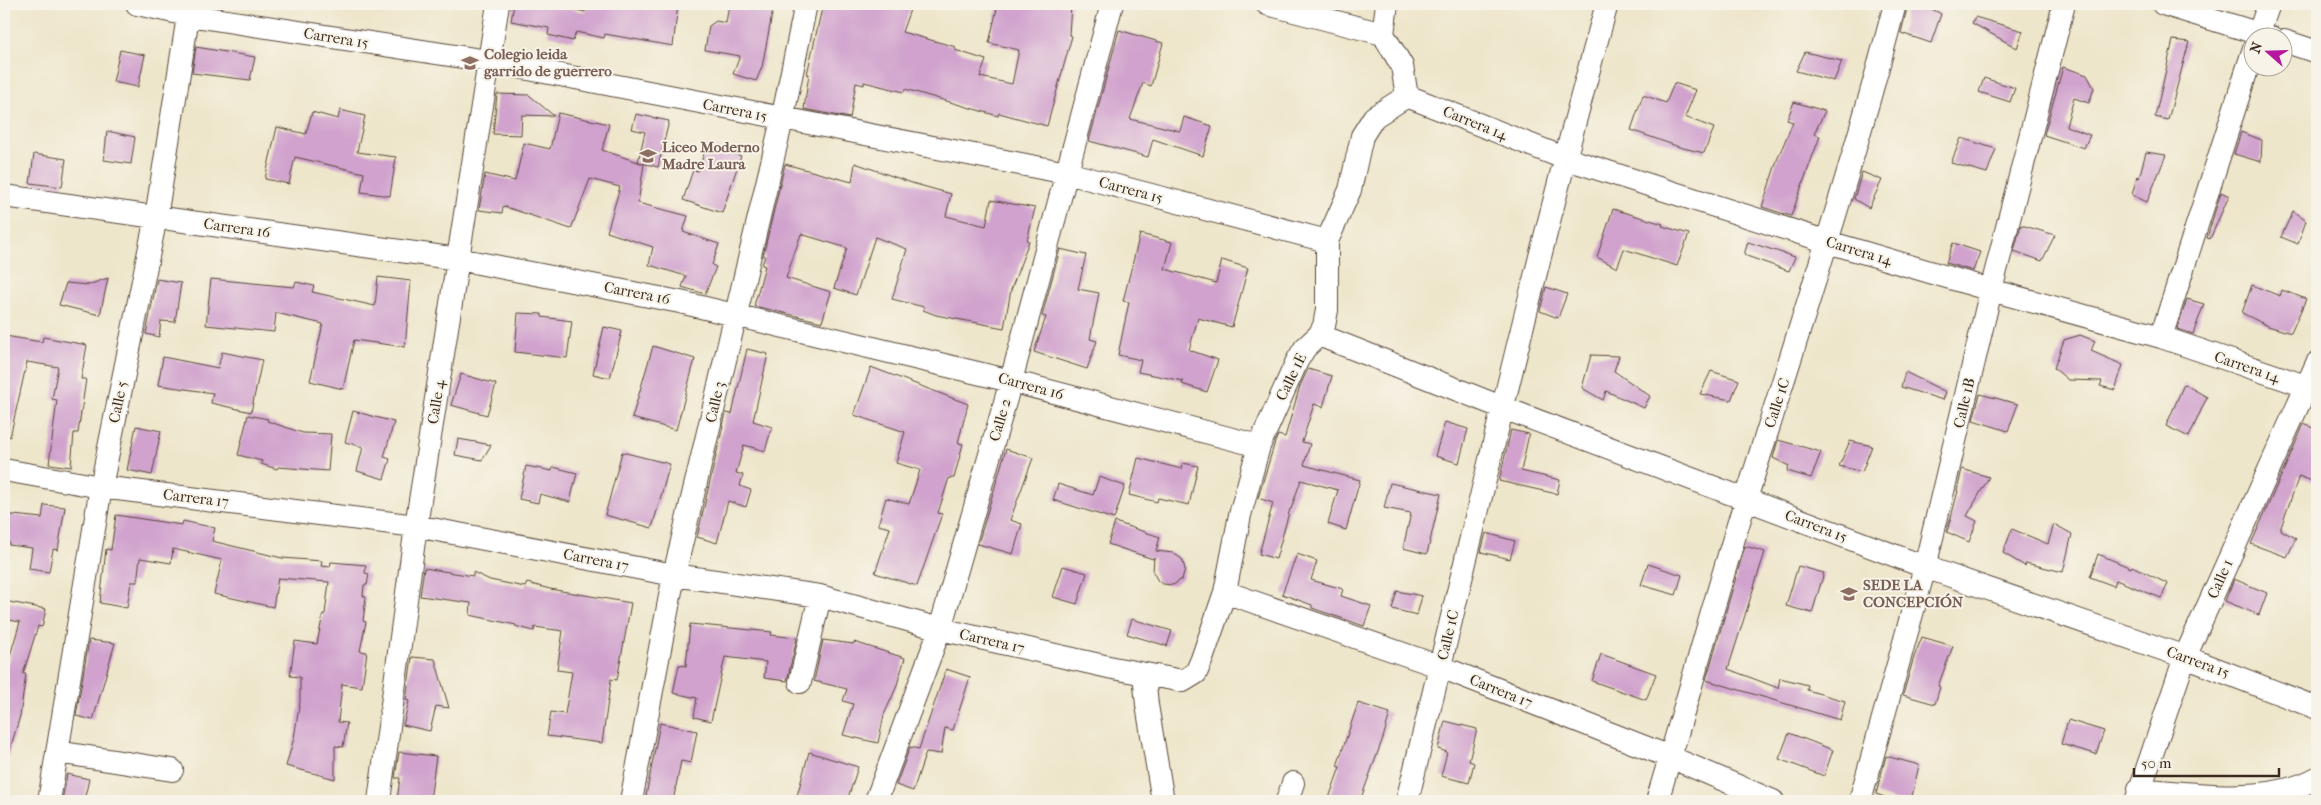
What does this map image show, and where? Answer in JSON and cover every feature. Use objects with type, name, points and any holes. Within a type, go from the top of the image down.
[{"type":"street","name":"Carrera 15","points":[[137,4],[189,10],[488,61],[782,120],[1067,174],[1327,241]]},
{"type":"street","name":"Calle 4","points":[[379,801],[416,526],[498,4]]},
{"type":"street","name":"Calle 3","points":[[631,801],[674,575],[782,120],[806,4]]},
{"type":"street","name":"Calle 2","points":[[876,801],[940,629],[1012,381],[1112,4]]},
{"type":"street","points":[[1267,4],[1383,34]]},
{"type":"street","points":[[1387,4],[1383,34],[1402,66],[1407,96]]},
{"type":"street","name":"Calle 1C","points":[[1408,801],[1501,407],[1564,158],[1607,4]]},
{"type":"street","name":"Calle 1C","points":[[1657,801],[1746,499],[1828,242],[1870,100],[1895,4]]},
{"type":"street","name":"Calle 1B","points":[[1860,801],[1925,567],[1991,290],[2064,4]]},
{"type":"street","points":[[2163,4],[2244,33]]},
{"type":"street","points":[[2263,28],[2270,4]]},
{"type":"street","name":"Calle 5","points":[[49,801],[101,487],[156,217],[189,10]]},
{"type":"street","points":[[2294,44],[2317,52]]},
{"type":"street","points":[[2161,337],[2247,78]]},
{"type":"street","name":"Carrera 14","points":[[1407,96],[1564,158],[1828,242],[2161,337],[2312,389]]},
{"type":"street","name":"Calle 1E","points":[[1183,681],[1196,673],[1225,592],[1240,515],[1259,446],[1297,361],[1305,348],[1319,335],[1324,326],[1327,310],[1327,241],[1350,190],[1362,136],[1374,117],[1407,96]]},
{"type":"street","name":"Carrera 16","points":[[4,196],[458,259],[735,314],[1012,381],[1259,446]]},
{"type":"street","name":"Carrera 15","points":[[1319,335],[1501,407],[1925,567],[2185,657],[2317,708]]},
{"type":"street","name":"Calle 1","points":[[2138,795],[2185,657],[2312,389],[2317,363]]},
{"type":"street","name":"Carrera 17","points":[[4,470],[101,487],[416,526],[674,575],[820,596],[940,629],[1183,681]]},
{"type":"street","name":"Carrera 17","points":[[1225,592],[1441,667],[1773,801]]},
{"type":"street","points":[[800,682],[820,596]]},
{"type":"street","points":[[1144,674],[1147,705],[1164,801]]},
{"type":"street","points":[[57,752],[172,770]]},
{"type":"street","points":[[2138,795],[2257,795],[2308,783],[2317,778]]},
{"type":"building","points":[[514,4],[548,4],[585,12],[587,4],[678,5],[673,46],[605,34],[604,38],[576,32],[573,41],[548,35],[549,28],[511,21]]},
{"type":"building","points":[[729,4],[774,4],[762,67],[756,81],[733,74],[740,56],[705,50],[709,26],[716,21],[726,23]]},
{"type":"building","points":[[823,4],[912,4],[902,32],[956,47],[955,50],[986,60],[980,77],[1012,84],[1019,50],[989,43],[998,4],[1071,4],[1069,35],[1072,36],[1047,126],[999,113],[998,116],[905,89],[904,92],[864,82],[864,85],[856,83],[850,118],[804,109],[809,74],[807,74]]},
{"type":"building","points":[[1908,4],[1923,4],[1941,14],[1931,43],[1901,33]]},
{"type":"building","points":[[1975,17],[2023,31],[2017,48],[1972,23]]},
{"type":"building","points":[[1119,30],[1163,43],[1151,86],[1143,83],[1130,119],[1180,131],[1184,117],[1212,126],[1203,156],[1153,139],[1148,157],[1089,141]]},
{"type":"building","points":[[2173,40],[2189,42],[2168,120],[2155,117]]},
{"type":"building","points":[[196,47],[255,57],[250,80],[192,73]]},
{"type":"building","points":[[120,50],[145,55],[138,87],[113,82]]},
{"type":"building","points":[[1805,52],[1842,61],[1834,81],[1796,71]]},
{"type":"building","points":[[2063,67],[2087,75],[2094,88],[2089,103],[2074,98],[2066,126],[2090,135],[2084,148],[2044,135]]},
{"type":"building","points":[[1984,78],[2015,88],[2010,102],[1979,92]]},
{"type":"building","points":[[1674,83],[1696,90],[1685,117],[1714,128],[1704,153],[1679,147],[1631,130],[1643,95],[1666,103]]},
{"type":"building","points":[[497,94],[529,95],[554,116],[522,115],[521,135],[493,134]]},
{"type":"building","points":[[1794,102],[1825,111],[1814,134],[1820,136],[1791,216],[1762,207],[1777,160],[1793,122],[1787,120]]},
{"type":"building","points":[[340,110],[365,116],[357,152],[396,157],[390,196],[361,192],[364,173],[295,157],[289,184],[265,179],[277,127],[306,134],[312,112],[338,119]]},
{"type":"building","points":[[558,113],[609,124],[602,150],[644,164],[638,203],[688,216],[683,232],[719,244],[712,265],[716,267],[705,294],[682,287],[686,276],[649,265],[653,247],[607,232],[620,187],[590,179],[571,229],[503,206],[502,213],[479,210],[485,174],[515,181],[524,143],[550,149]]},
{"type":"building","points":[[636,114],[669,121],[658,167],[638,162],[645,132],[632,129]]},
{"type":"building","points":[[107,131],[135,137],[131,164],[104,160]]},
{"type":"building","points":[[2241,132],[2262,140],[2261,162],[2234,154]]},
{"type":"building","points":[[1961,138],[1996,149],[1987,173],[1951,163]]},
{"type":"building","points":[[707,145],[741,156],[722,213],[683,200],[693,170],[698,171]]},
{"type":"building","points":[[2146,152],[2166,155],[2147,202],[2132,195]]},
{"type":"building","points":[[34,154],[66,159],[62,187],[30,183]]},
{"type":"building","points":[[855,163],[912,183],[951,194],[946,216],[986,226],[991,200],[1035,208],[1027,241],[1029,241],[1011,290],[1004,328],[936,315],[923,310],[924,307],[892,299],[907,249],[875,237],[856,295],[834,288],[847,248],[801,234],[786,278],[831,292],[822,322],[754,306],[765,266],[762,265],[765,256],[763,256],[785,164],[852,182]]},
{"type":"building","points":[[1862,172],[1882,180],[1869,208],[1854,199]]},
{"type":"building","points":[[2221,192],[2229,196],[2210,239],[2207,238]]},
{"type":"building","points":[[1613,209],[1689,234],[1677,266],[1624,249],[1617,268],[1597,257]]},
{"type":"building","points":[[2293,211],[2306,221],[2298,244],[2281,237]]},
{"type":"building","points":[[2021,225],[2055,235],[2042,261],[2014,251]]},
{"type":"building","points":[[1140,234],[1172,242],[1165,269],[1216,283],[1222,260],[1248,268],[1232,327],[1198,318],[1189,350],[1218,360],[1207,392],[1182,384],[1183,381],[1138,372],[1141,360],[1118,355],[1129,302],[1123,301]]},
{"type":"building","points":[[1748,242],[1795,257],[1789,271],[1744,255]]},
{"type":"building","points":[[1953,243],[1980,252],[1973,271],[1946,263]]},
{"type":"building","points":[[1060,249],[1086,255],[1078,289],[1099,293],[1090,339],[1097,341],[1087,369],[1034,352],[1046,317],[1042,316]]},
{"type":"building","points":[[378,277],[411,281],[405,347],[354,340],[343,389],[310,381],[323,324],[276,313],[274,332],[206,325],[211,279],[294,287],[296,282],[314,286],[312,292],[375,306]]},
{"type":"building","points":[[108,278],[100,315],[59,305],[66,283],[88,285]]},
{"type":"building","points":[[157,279],[181,283],[175,322],[161,321],[159,337],[146,334]]},
{"type":"building","points":[[2252,285],[2280,296],[2282,290],[2306,299],[2291,333],[2268,326],[2242,313]]},
{"type":"building","points":[[1546,287],[1567,294],[1558,318],[1540,311]]},
{"type":"building","points":[[2187,299],[2204,304],[2193,334],[2177,329]]},
{"type":"building","points":[[518,313],[542,314],[542,317],[572,321],[567,358],[515,352]]},
{"type":"building","points":[[604,327],[622,331],[610,378],[593,374]]},
{"type":"building","points":[[2080,335],[2095,341],[2091,351],[2123,365],[2115,390],[2100,386],[2102,381],[2068,380],[2054,368],[2064,340]]},
{"type":"building","points":[[5,336],[42,342],[43,337],[87,345],[81,379],[86,379],[78,433],[74,433],[71,467],[49,464],[57,400],[52,399],[58,367],[27,362],[10,437],[4,436]]},
{"type":"building","points":[[653,346],[695,359],[676,430],[632,418]]},
{"type":"building","points":[[747,349],[768,354],[753,421],[772,427],[765,451],[744,445],[736,473],[743,475],[740,486],[751,490],[746,507],[728,501],[717,543],[697,537],[726,413],[732,414]]},
{"type":"building","points":[[222,352],[262,360],[251,412],[211,403],[213,393],[158,385],[163,357],[218,368]]},
{"type":"building","points":[[1591,355],[1619,356],[1614,371],[1650,396],[1644,408],[1606,391],[1603,400],[1582,388]]},
{"type":"building","points":[[871,367],[968,404],[958,443],[963,444],[954,478],[949,478],[938,513],[942,514],[917,586],[875,573],[890,528],[878,525],[886,498],[909,504],[920,470],[896,463],[905,432],[854,415]]},
{"type":"building","points":[[1308,369],[1332,376],[1323,407],[1314,404],[1302,442],[1310,444],[1304,465],[1360,480],[1346,530],[1328,524],[1338,490],[1301,480],[1290,509],[1276,559],[1259,554],[1273,503],[1258,498],[1275,442],[1278,435],[1285,437],[1300,386]]},
{"type":"building","points":[[1711,371],[1739,380],[1731,400],[1700,394]]},
{"type":"building","points":[[1905,372],[1946,392],[1943,400],[1901,387]]},
{"type":"building","points":[[461,374],[496,384],[487,415],[451,405]]},
{"type":"building","points":[[2184,384],[2207,397],[2189,437],[2166,426]]},
{"type":"building","points":[[1980,394],[2018,404],[2008,431],[1973,420]]},
{"type":"building","points":[[353,411],[394,422],[384,457],[390,459],[384,479],[357,471],[363,447],[345,442]]},
{"type":"building","points":[[248,415],[268,419],[267,421],[303,433],[331,434],[328,471],[278,467],[277,469],[261,464],[262,461],[238,455]]},
{"type":"building","points":[[1445,422],[1468,429],[1459,463],[1435,456]]},
{"type":"building","points":[[2304,424],[2317,430],[2317,483],[2299,476],[2280,530],[2296,538],[2287,557],[2251,544]]},
{"type":"building","points":[[136,426],[161,431],[152,475],[127,470]]},
{"type":"building","points":[[1511,430],[1529,434],[1521,471],[1560,480],[1557,494],[1499,481]]},
{"type":"building","points":[[458,439],[491,445],[482,460],[455,455]]},
{"type":"building","points":[[1778,440],[1821,452],[1811,478],[1787,471],[1789,466],[1773,458]]},
{"type":"building","points":[[1850,441],[1872,446],[1862,472],[1839,466]]},
{"type":"building","points":[[1006,449],[1033,458],[1010,520],[1022,524],[1013,554],[978,544]]},
{"type":"building","points":[[622,452],[670,464],[652,528],[605,515]]},
{"type":"building","points":[[1138,458],[1182,469],[1183,463],[1198,466],[1189,505],[1158,498],[1157,502],[1129,495]]},
{"type":"building","points":[[526,466],[552,471],[553,467],[577,473],[570,502],[540,494],[538,503],[519,499]]},
{"type":"building","points":[[1962,469],[1989,477],[1967,516],[1977,521],[1969,542],[1947,532]]},
{"type":"building","points":[[1099,477],[1125,486],[1114,519],[1053,500],[1058,484],[1093,495]]},
{"type":"building","points":[[1390,483],[1441,494],[1427,554],[1403,548],[1411,513],[1384,508]]},
{"type":"building","points":[[44,505],[65,507],[58,550],[53,549],[49,572],[29,569],[32,548],[9,545],[9,542],[4,541],[4,514],[42,518]]},
{"type":"building","points":[[116,515],[182,525],[183,521],[215,528],[212,541],[282,558],[322,561],[321,566],[330,567],[331,562],[366,565],[365,573],[369,574],[367,585],[364,585],[363,596],[366,597],[363,621],[366,622],[360,651],[367,652],[362,687],[342,684],[338,722],[347,723],[343,747],[335,746],[335,779],[286,766],[294,738],[300,701],[300,677],[290,676],[295,641],[317,644],[323,614],[325,614],[329,582],[278,578],[273,607],[214,594],[222,560],[173,549],[171,563],[140,558],[137,582],[131,582],[127,608],[100,603],[106,549],[111,550]]},
{"type":"building","points":[[1115,522],[1160,537],[1156,551],[1173,553],[1182,559],[1185,569],[1182,579],[1173,585],[1163,584],[1158,581],[1153,572],[1154,557],[1153,559],[1108,544]]},
{"type":"building","points":[[2054,524],[2072,534],[2063,572],[2026,563],[2025,566],[2003,553],[2012,529],[2048,544]]},
{"type":"building","points":[[1486,533],[1515,541],[1510,559],[1481,552]]},
{"type":"building","points":[[1745,546],[1765,552],[1728,669],[1778,688],[1780,678],[1808,685],[1807,690],[1845,701],[1840,720],[1706,680]]},
{"type":"building","points":[[1297,554],[1317,561],[1311,580],[1343,589],[1341,596],[1371,606],[1364,626],[1312,608],[1312,605],[1282,594]]},
{"type":"building","points":[[2098,554],[2131,568],[2132,566],[2168,584],[2161,598],[2116,580],[2114,586],[2090,577]]},
{"type":"building","points":[[1648,564],[1682,575],[1676,595],[1641,585]]},
{"type":"building","points":[[1063,566],[1087,573],[1077,604],[1053,597]]},
{"type":"building","points":[[1798,566],[1824,573],[1812,613],[1786,606]]},
{"type":"building","points":[[424,568],[473,576],[473,572],[490,580],[525,587],[527,583],[550,589],[631,603],[617,680],[611,679],[602,743],[547,736],[551,712],[565,714],[572,672],[557,670],[563,631],[535,627],[534,631],[470,615],[471,603],[420,596]]},
{"type":"building","points":[[2234,579],[2267,593],[2259,615],[2225,601]]},
{"type":"building","points":[[1397,591],[1422,596],[1417,615],[1392,609]]},
{"type":"building","points":[[4,601],[46,609],[42,627],[38,626],[23,674],[26,674],[20,716],[8,756],[4,755],[4,676],[20,622],[4,619]]},
{"type":"building","points":[[1132,619],[1172,631],[1167,646],[1127,634]]},
{"type":"building","points":[[690,624],[772,632],[771,635],[797,638],[787,681],[764,678],[766,662],[725,657],[711,721],[694,717],[697,698],[673,693],[679,665],[686,666]]},
{"type":"building","points":[[1922,637],[1953,646],[1938,686],[1940,687],[1935,704],[1903,695]]},
{"type":"building","points":[[89,640],[115,643],[93,720],[76,716]]},
{"type":"building","points":[[823,640],[853,644],[854,642],[905,658],[896,688],[884,715],[878,743],[843,735],[853,704],[843,701],[847,689],[814,681]]},
{"type":"building","points":[[1601,654],[1656,674],[1646,700],[1592,681]]},
{"type":"building","points":[[412,657],[435,659],[449,708],[436,706],[430,731],[403,725],[409,701],[406,700]]},
{"type":"building","points":[[946,669],[970,677],[953,730],[945,728],[941,754],[926,752],[913,791],[896,785],[910,747],[919,749]]},
{"type":"building","points":[[1358,703],[1390,713],[1383,738],[1360,801],[1328,801],[1340,767],[1337,766]]},
{"type":"building","points":[[2068,720],[2104,731],[2096,754],[2061,744]]},
{"type":"building","points":[[1445,721],[1477,729],[1469,761],[1474,763],[1469,783],[1441,776],[1447,752],[1438,749]]},
{"type":"building","points":[[660,723],[697,731],[691,763],[681,761],[673,801],[645,801]]},
{"type":"building","points":[[1789,733],[1833,750],[1824,776],[1779,759]]},
{"type":"building","points":[[399,752],[436,756],[430,801],[397,801],[400,778],[395,778]]},
{"type":"building","points":[[809,752],[858,767],[847,801],[817,801],[797,796]]},
{"type":"building","points":[[1886,756],[1919,765],[1911,801],[1896,801],[1876,794]]},
{"type":"building","points":[[67,774],[89,779],[84,801],[62,801]]},
{"type":"place","name":"Colegio leida garrido de guerrero","points":[[470,63]]},
{"type":"place","name":"Liceo Moderno Madre Laura","points":[[648,156]]},
{"type":"place","name":"SEDE LA CONCEPCIÓN","points":[[1849,594]]}]
